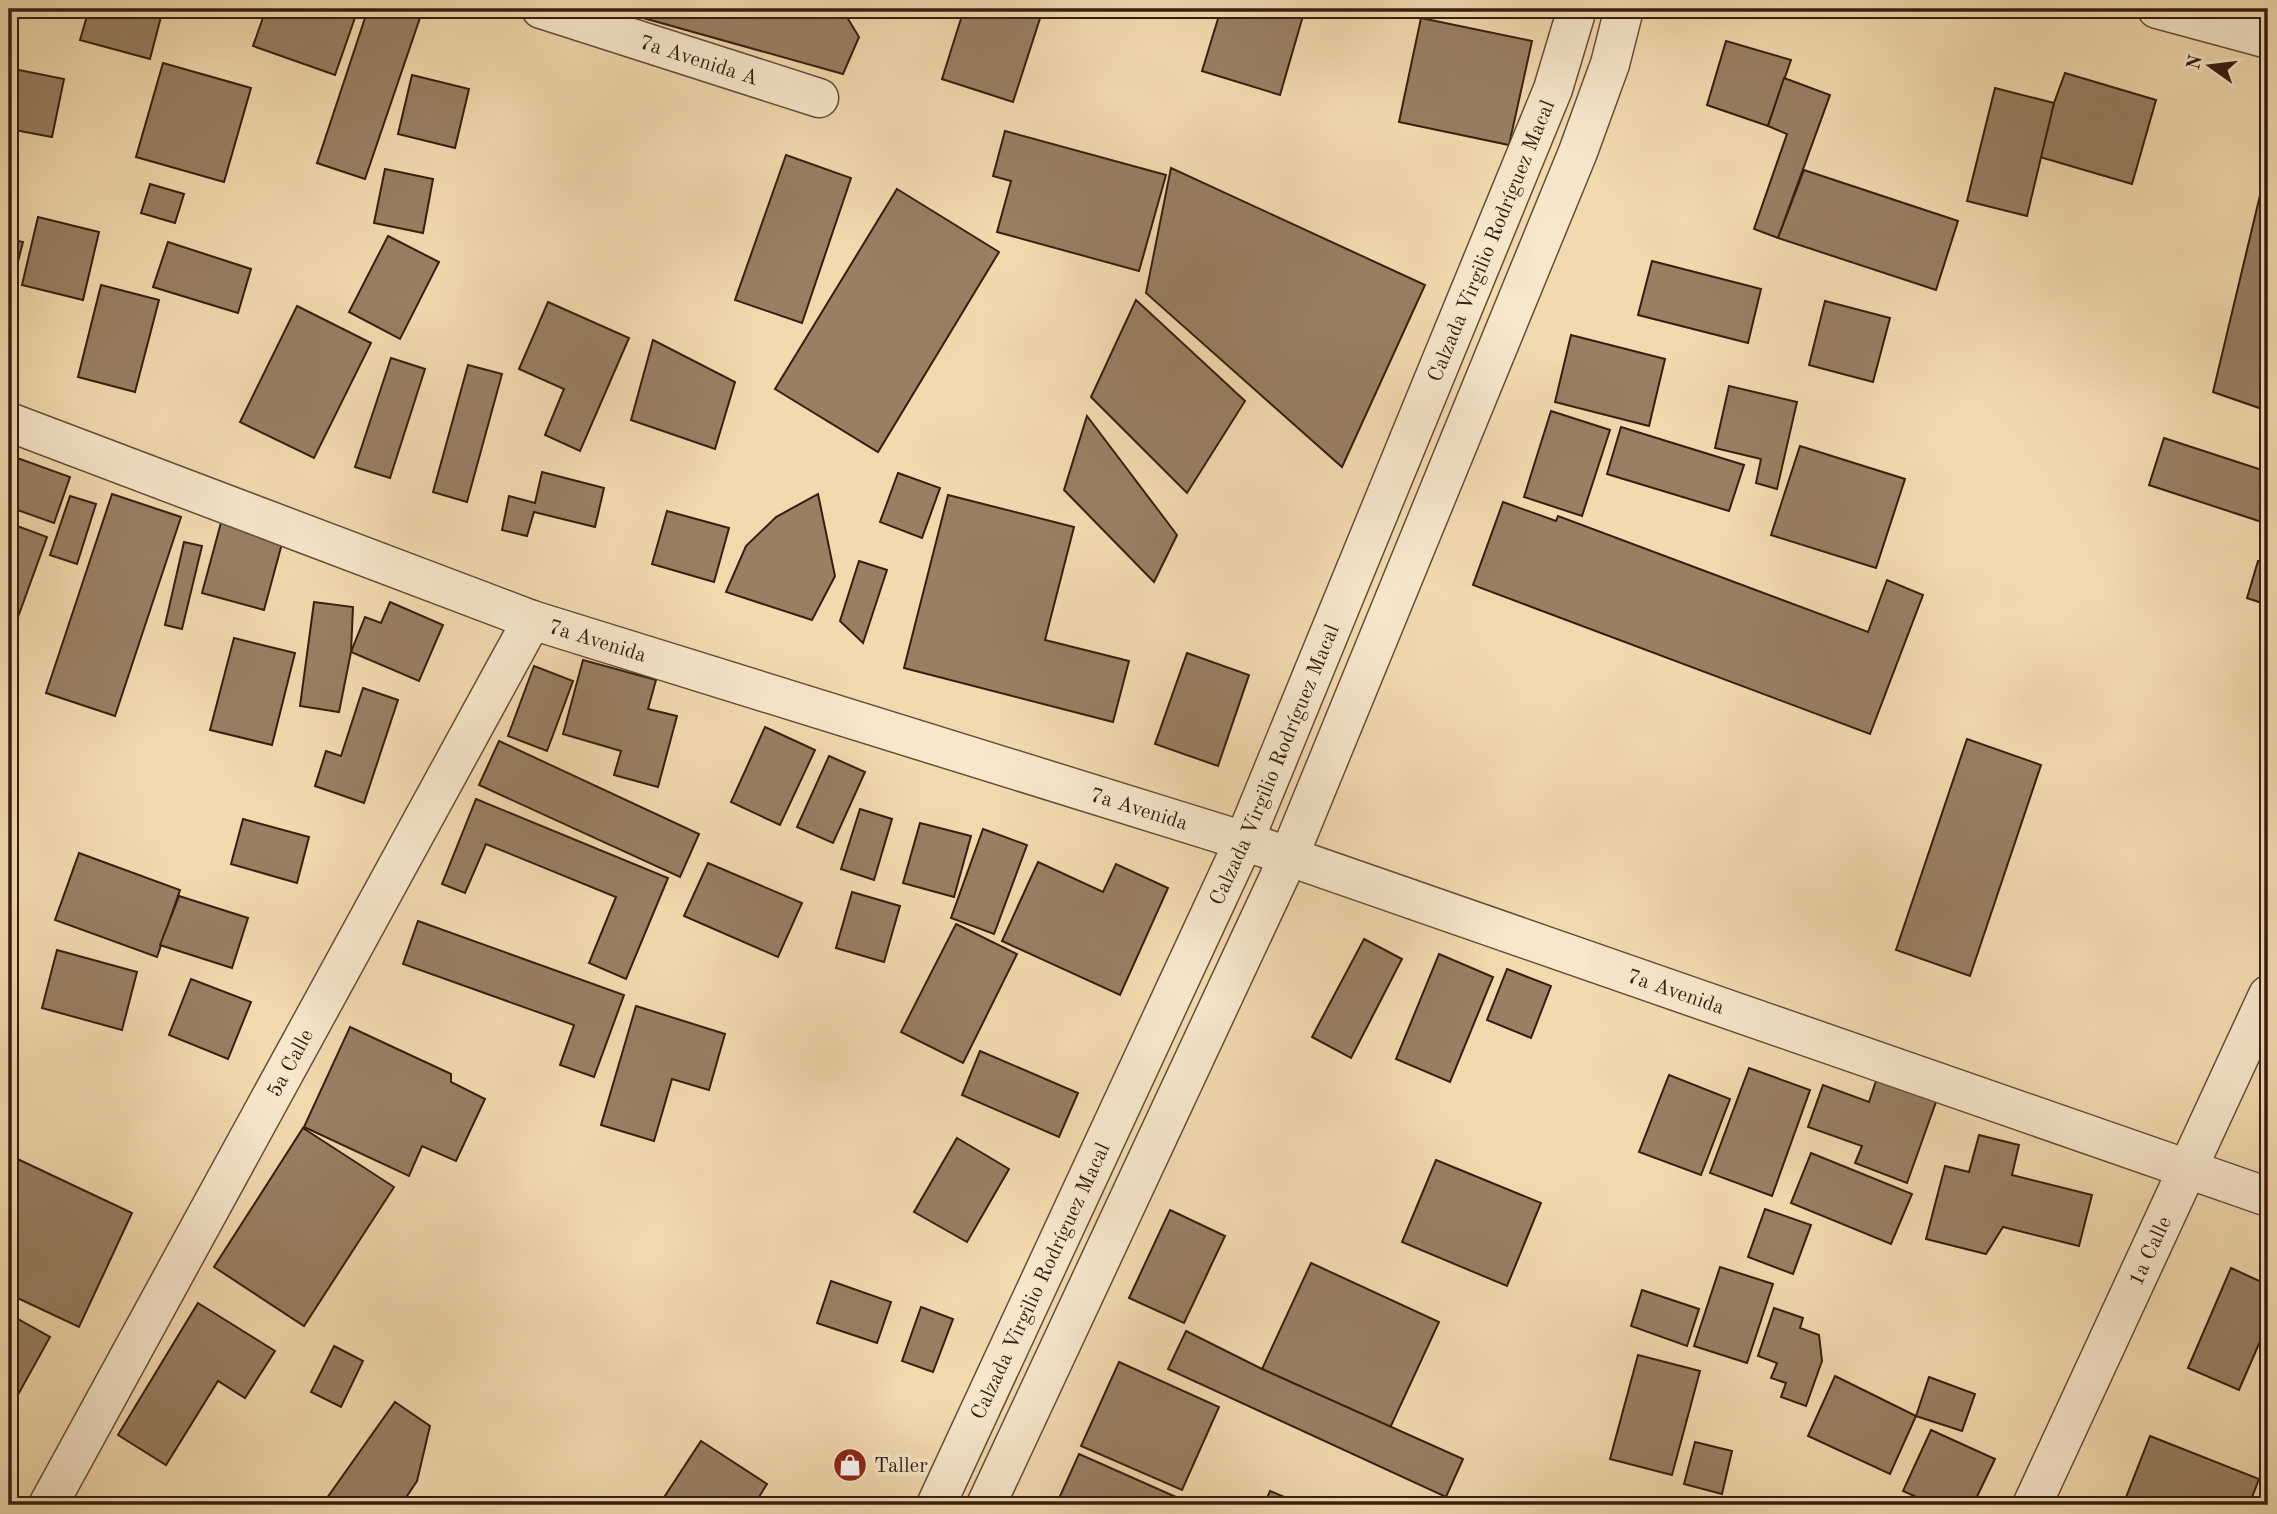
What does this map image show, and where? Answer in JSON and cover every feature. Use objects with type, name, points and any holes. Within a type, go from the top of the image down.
[{"type":"street","name":"7a Avenida A","points":[[541,9],[819,98]]},
{"type":"street","name":"Calzada Virgilio Rodríguez Macal","points":[[936,1505],[1244,841],[1553,89],[1577,9]]},
{"type":"street","points":[[986,1505],[1289,856],[1578,152],[1610,64],[1624,9]]},
{"type":"street","points":[[2157,9],[2268,39]]},
{"type":"street","name":"7a Avenida","points":[[9,422],[532,620],[1244,841],[2268,1198]]},
{"type":"street","name":"5a Calle","points":[[48,1505],[532,620]]},
{"type":"street","name":"1a Calle","points":[[2032,1505],[2268,995]]},
{"type":"building","points":[[89,9],[163,9],[150,59],[80,40]]},
{"type":"building","points":[[266,9],[358,9],[335,75],[253,46]]},
{"type":"building","points":[[368,9],[423,9],[365,179],[317,163]]},
{"type":"building","points":[[623,9],[842,9],[859,37],[843,74],[622,12]]},
{"type":"building","points":[[964,9],[1043,9],[1013,102],[942,79]]},
{"type":"building","points":[[1221,9],[1305,9],[1280,95],[1202,71]]},
{"type":"building","points":[[1421,18],[1532,41],[1509,145],[1399,122]]},
{"type":"building","points":[[1726,41],[1791,60],[1768,126],[1707,105]]},
{"type":"building","points":[[163,63],[251,88],[224,182],[136,157]]},
{"type":"building","points":[[9,68],[64,79],[52,137],[9,129]]},
{"type":"building","points":[[2065,73],[2156,100],[2132,184],[2040,157]]},
{"type":"building","points":[[412,75],[469,89],[455,148],[398,134]]},
{"type":"building","points":[[1784,78],[1830,95],[1778,238],[1754,229],[1787,134],[1768,126]]},
{"type":"building","points":[[1995,88],[2054,103],[2027,216],[1967,201]]},
{"type":"building","points":[[1005,131],[1166,175],[1139,271],[997,232],[1011,181],[993,176]]},
{"type":"building","points":[[786,155],[851,178],[802,323],[735,300]]},
{"type":"building","points":[[2268,162],[2268,411],[2213,392]]},
{"type":"building","points":[[1171,168],[1425,285],[1342,467],[1146,293]]},
{"type":"building","points":[[385,169],[433,179],[423,233],[374,223]]},
{"type":"building","points":[[1804,170],[1958,221],[1936,290],[1778,238]]},
{"type":"building","points":[[150,184],[184,194],[175,223],[141,213]]},
{"type":"building","points":[[897,189],[999,252],[878,452],[775,389]]},
{"type":"building","points":[[38,217],[99,232],[83,300],[22,285]]},
{"type":"building","points":[[388,236],[439,262],[400,339],[349,312]]},
{"type":"building","points":[[9,239],[23,242],[9,297]]},
{"type":"building","points":[[168,242],[251,269],[238,313],[153,287]]},
{"type":"building","points":[[1652,261],[1761,289],[1748,343],[1638,315]]},
{"type":"building","points":[[101,285],[159,300],[135,392],[78,377]]},
{"type":"building","points":[[1136,300],[1245,401],[1187,493],[1091,397]]},
{"type":"building","points":[[1825,301],[1890,318],[1873,382],[1809,365]]},
{"type":"building","points":[[548,302],[629,338],[580,451],[545,435],[564,389],[519,369]]},
{"type":"building","points":[[297,306],[371,343],[314,458],[240,422]]},
{"type":"building","points":[[1571,335],[1665,359],[1649,426],[1555,402]]},
{"type":"building","points":[[653,340],[735,382],[715,449],[631,420]]},
{"type":"building","points":[[391,358],[425,369],[390,478],[355,467]]},
{"type":"building","points":[[468,365],[502,374],[467,502],[433,492]]},
{"type":"building","points":[[1729,386],[1797,402],[1777,489],[1756,483],[1761,459],[1715,448]]},
{"type":"building","points":[[1551,411],[1610,430],[1582,516],[1524,497]]},
{"type":"building","points":[[1087,416],[1177,535],[1154,582],[1064,490]]},
{"type":"building","points":[[1621,427],[1744,465],[1729,511],[1607,474]]},
{"type":"building","points":[[2164,438],[2268,472],[2268,524],[2149,485]]},
{"type":"building","points":[[1800,446],[1905,479],[1876,568],[1771,535]]},
{"type":"building","points":[[9,455],[70,477],[54,523],[9,507]]},
{"type":"building","points":[[542,472],[604,488],[595,527],[534,512],[527,536],[502,530],[509,496],[535,503]]},
{"type":"building","points":[[898,473],[940,488],[922,538],[880,522]]},
{"type":"building","points":[[112,494],[181,517],[115,716],[46,693]]},
{"type":"building","points":[[818,494],[835,576],[812,620],[726,592],[746,546],[776,517]]},
{"type":"building","points":[[948,495],[1074,527],[1045,640],[1129,661],[1113,722],[904,668]]},
{"type":"building","points":[[70,496],[96,504],[77,564],[50,555]]},
{"type":"building","points":[[1503,502],[1556,521],[1558,516],[1868,632],[1887,580],[1923,595],[1870,734],[1473,585]]},
{"type":"building","points":[[667,511],[729,528],[714,582],[652,564]]},
{"type":"building","points":[[222,519],[284,536],[264,610],[202,593]]},
{"type":"building","points":[[9,523],[47,537],[10,639],[9,639]]},
{"type":"building","points":[[184,542],[202,546],[182,629],[165,625]]},
{"type":"building","points":[[859,561],[887,570],[863,643],[840,621]]},
{"type":"building","points":[[2258,561],[2268,564],[2268,605],[2247,598]]},
{"type":"building","points":[[314,602],[353,607],[351,652],[339,712],[300,706]]},
{"type":"building","points":[[390,602],[443,625],[419,681],[351,652],[365,617],[381,623]]},
{"type":"building","points":[[234,638],[295,653],[272,745],[210,730]]},
{"type":"building","points":[[1187,653],[1249,675],[1218,766],[1155,744]]},
{"type":"building","points":[[583,660],[656,680],[648,709],[677,716],[658,787],[614,775],[621,751],[563,734]]},
{"type":"building","points":[[534,666],[573,681],[547,751],[508,736]]},
{"type":"building","points":[[363,688],[398,700],[364,803],[315,786],[326,751],[341,756]]},
{"type":"building","points":[[765,727],[815,750],[780,825],[731,802]]},
{"type":"building","points":[[1967,739],[2041,765],[1970,976],[1896,950]]},
{"type":"building","points":[[499,741],[699,834],[680,877],[479,785]]},
{"type":"building","points":[[829,756],[865,772],[833,843],[797,827]]},
{"type":"building","points":[[476,799],[668,878],[626,979],[589,963],[616,897],[486,844],[465,893],[442,884]]},
{"type":"building","points":[[860,809],[892,819],[874,880],[841,869]]},
{"type":"building","points":[[243,819],[309,837],[297,883],[231,864]]},
{"type":"building","points":[[920,823],[971,836],[954,897],[903,883]]},
{"type":"building","points":[[983,829],[1027,845],[994,934],[951,918]]},
{"type":"building","points":[[79,853],[180,890],[157,957],[55,920]]},
{"type":"building","points":[[1038,862],[1103,892],[1116,864],[1168,888],[1120,995],[1002,941]]},
{"type":"building","points":[[708,863],[802,903],[778,957],[684,916]]},
{"type":"building","points":[[852,892],[900,906],[884,962],[836,948]]},
{"type":"building","points":[[179,896],[248,918],[232,968],[160,945]]},
{"type":"building","points":[[418,921],[624,995],[594,1077],[560,1065],[574,1025],[403,964]]},
{"type":"building","points":[[956,924],[1017,954],[963,1063],[901,1032]]},
{"type":"building","points":[[1364,939],[1402,959],[1351,1058],[1312,1037]]},
{"type":"building","points":[[57,950],[137,972],[122,1030],[42,1008]]},
{"type":"building","points":[[1439,954],[1493,977],[1450,1082],[1396,1059]]},
{"type":"building","points":[[1507,969],[1551,986],[1531,1038],[1487,1020]]},
{"type":"building","points":[[191,979],[251,1002],[228,1059],[169,1035]]},
{"type":"building","points":[[636,1006],[725,1034],[709,1090],[672,1079],[654,1141],[601,1125]]},
{"type":"building","points":[[350,1027],[451,1074],[451,1082],[485,1099],[456,1161],[422,1146],[409,1176],[304,1127]]},
{"type":"building","points":[[980,1051],[1078,1093],[1059,1137],[962,1095]]},
{"type":"building","points":[[1749,1068],[1810,1090],[1772,1196],[1710,1173]]},
{"type":"building","points":[[1669,1075],[1730,1099],[1701,1175],[1639,1152]]},
{"type":"building","points":[[1877,1078],[1937,1099],[1907,1183],[1855,1163],[1862,1146],[1808,1127],[1823,1085],[1869,1102]]},
{"type":"building","points":[[303,1128],[394,1187],[304,1326],[214,1267]]},
{"type":"building","points":[[1979,1135],[2019,1145],[2012,1175],[2092,1195],[2079,1246],[2003,1227],[1986,1254],[1926,1239],[1945,1166],[1969,1172]]},
{"type":"building","points":[[957,1138],[1009,1169],[967,1242],[914,1212]]},
{"type":"building","points":[[1811,1153],[1912,1194],[1891,1244],[1791,1203]]},
{"type":"building","points":[[9,1155],[132,1213],[79,1327],[9,1294]]},
{"type":"building","points":[[1436,1160],[1541,1203],[1507,1286],[1402,1242]]},
{"type":"building","points":[[1765,1209],[1811,1225],[1793,1274],[1748,1257]]},
{"type":"building","points":[[1170,1210],[1225,1236],[1184,1323],[1129,1298]]},
{"type":"building","points":[[1311,1263],[1439,1322],[1390,1428],[1262,1369]]},
{"type":"building","points":[[1720,1267],[1773,1284],[1747,1363],[1694,1346]]},
{"type":"building","points":[[2231,1268],[2268,1285],[2268,1323],[2239,1390],[2188,1368]]},
{"type":"building","points":[[831,1281],[891,1302],[877,1343],[817,1323]]},
{"type":"building","points":[[1642,1290],[1699,1309],[1687,1346],[1631,1326]]},
{"type":"building","points":[[198,1303],[275,1351],[245,1398],[218,1381],[166,1465],[118,1435]]},
{"type":"building","points":[[921,1307],[953,1319],[933,1372],[902,1361]]},
{"type":"building","points":[[1774,1308],[1803,1318],[1800,1328],[1819,1335],[1822,1361],[1806,1406],[1781,1397],[1786,1383],[1771,1378],[1777,1363],[1758,1356]]},
{"type":"building","points":[[9,1314],[50,1337],[9,1411]]},
{"type":"building","points":[[1186,1331],[1262,1369],[1463,1459],[1446,1497],[1168,1369]]},
{"type":"building","points":[[334,1346],[363,1361],[341,1407],[311,1392]]},
{"type":"building","points":[[1638,1355],[1700,1371],[1672,1475],[1610,1459]]},
{"type":"building","points":[[1119,1362],[1219,1407],[1182,1490],[1081,1446]]},
{"type":"building","points":[[1835,1376],[1916,1416],[1890,1474],[1808,1436]]},
{"type":"building","points":[[1929,1377],[1975,1394],[1962,1431],[1916,1416]]},
{"type":"building","points":[[395,1402],[430,1426],[417,1481],[401,1505],[338,1505],[327,1498]]},
{"type":"building","points":[[1931,1430],[1995,1459],[1973,1505],[1934,1505],[1903,1491]]},
{"type":"building","points":[[2150,1436],[2259,1479],[2249,1505],[2123,1505]]},
{"type":"building","points":[[701,1441],[767,1484],[754,1505],[659,1505]]},
{"type":"building","points":[[1695,1442],[1732,1451],[1722,1494],[1684,1484]]},
{"type":"building","points":[[1079,1454],[1194,1505],[1056,1505]]},
{"type":"building","points":[[1270,1491],[1303,1505],[1264,1505]]},
{"type":"place","name":"Taller","points":[[850,1465]]}]
